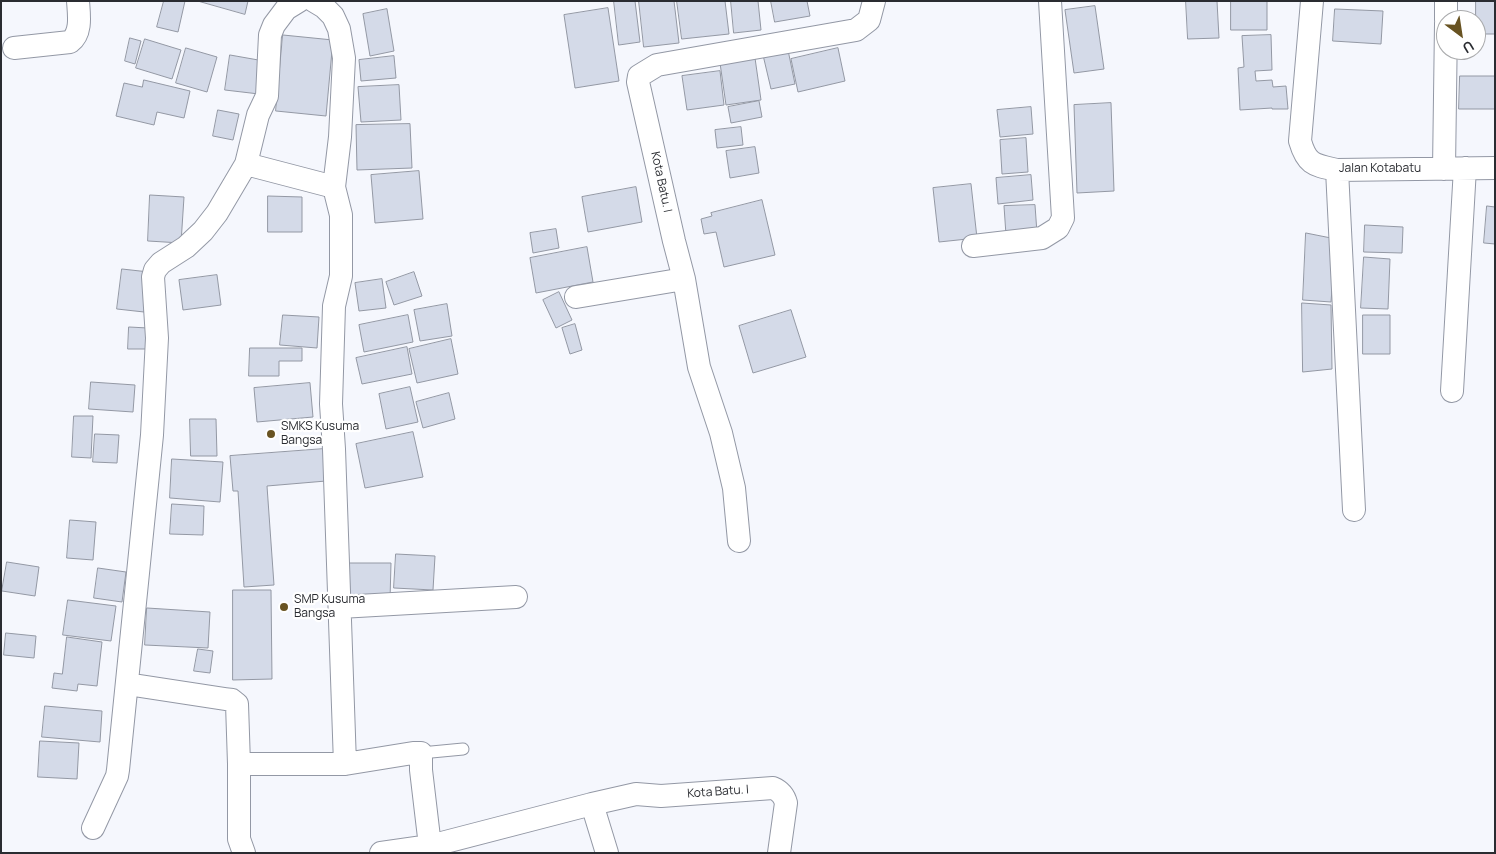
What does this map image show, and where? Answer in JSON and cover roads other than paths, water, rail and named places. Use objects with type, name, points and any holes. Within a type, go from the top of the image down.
[{"type":"street","points":[[14,48],[70,42],[76,38],[78,31],[78,1]]},
{"type":"street","points":[[93,828],[117,776],[152,435],[156,347],[153,277],[155,270],[161,263],[186,247],[203,231],[217,213],[246,164],[258,115],[267,96],[270,35],[274,25],[286,9],[300,1]]},
{"type":"street","points":[[314,1],[333,16],[339,29],[343,44],[344,67],[334,187],[341,215],[341,242],[340,276],[334,306],[331,404],[345,764]]},
{"type":"street","name":"Kota Batu. I","points":[[739,541],[734,488],[720,433],[699,367],[684,279],[638,82],[639,76],[657,66],[856,30],[869,20],[874,1]]},
{"type":"street","points":[[973,246],[1042,238],[1058,228],[1063,218],[1050,1]]},
{"type":"street","name":"Jalan Kotabatu","points":[[1312,1],[1300,141],[1304,155],[1313,164],[1337,170],[1495,168]]},
{"type":"street","points":[[1448,60],[1454,168],[1452,391]]},
{"type":"street","points":[[246,164],[334,187]]},
{"type":"street","points":[[1337,170],[1354,510]]},
{"type":"street","points":[[576,296],[684,279]]},
{"type":"street","points":[[340,607],[516,597]]},
{"type":"street","points":[[126,684],[236,702],[239,725],[240,839],[244,853]]},
{"type":"street","points":[[239,764],[345,764],[421,752],[421,770],[430,846]]},
{"type":"street","name":"Kota Batu. I","points":[[592,804],[636,794],[661,796],[773,788],[780,791],[786,802],[779,853]]},
{"type":"street","points":[[381,853],[430,846],[592,804],[607,853]]},
{"type":"lane","points":[[421,752],[463,749]]},
{"type":"place","name":"SMKS Kusuma Bangsa","points":[[271,434]]},
{"type":"place","name":"SMP Kusuma Bangsa","points":[[284,607]]}]
